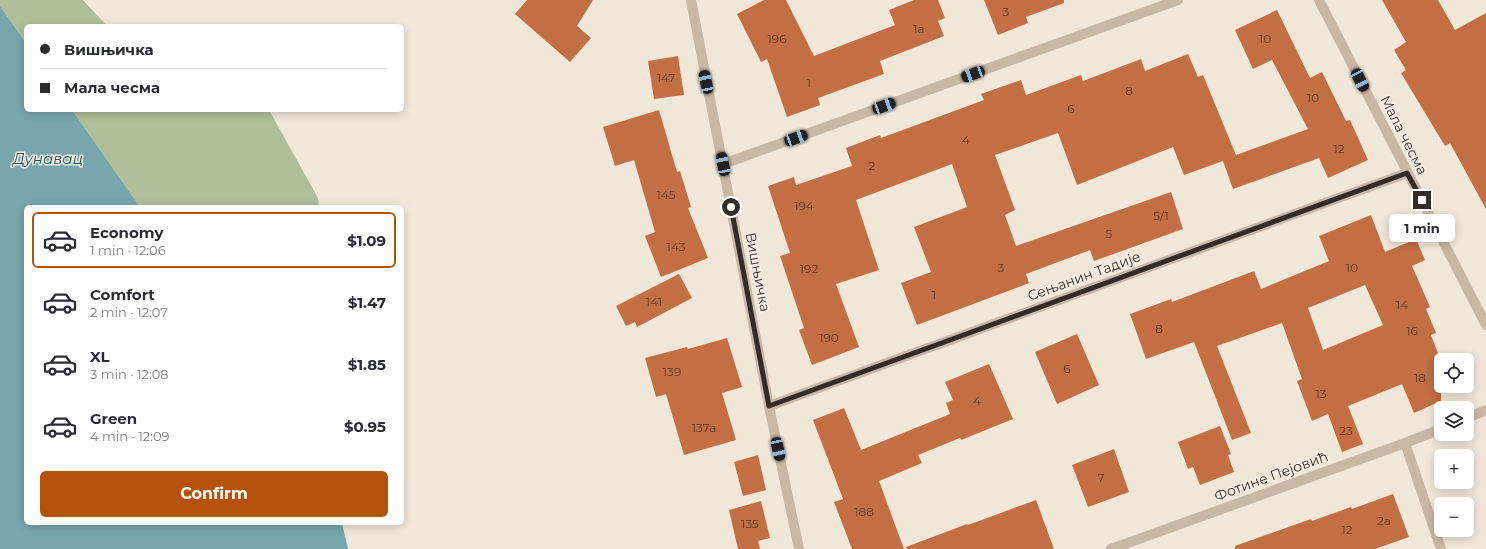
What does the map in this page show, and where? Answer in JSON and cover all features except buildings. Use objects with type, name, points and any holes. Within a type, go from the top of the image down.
[{"type":"street","name":"Вишњичка","points":[[691,0],[769,406],[799,549]]},
{"type":"street","points":[[723,164],[1178,0]]},
{"type":"street","name":"Мала чесма","points":[[1319,0],[1486,325]]},
{"type":"street","name":"Сењанин Тадије","points":[[769,406],[1407,173]]},
{"type":"street","points":[[1474,415],[1486,410]]},
{"type":"street","name":"Фотине Пејовић","points":[[1116,548],[1434,432]]},
{"type":"street","points":[[1405,443],[1441,549]]},
{"type":"green space","points":[[0,0],[83,0],[105,24],[24,24],[24,40],[0,6]]},
{"type":"green space","points":[[73,112],[270,112],[318,198],[319,205],[139,205]]},
{"type":"water","name":"Дунавац","points":[[0,6],[24,40],[24,112],[73,112],[139,205],[24,205],[24,525],[342,525],[348,549],[0,549]]},
{"type":"route","points":[[731,207],[769,406],[1407,173],[1422,200]]}]
